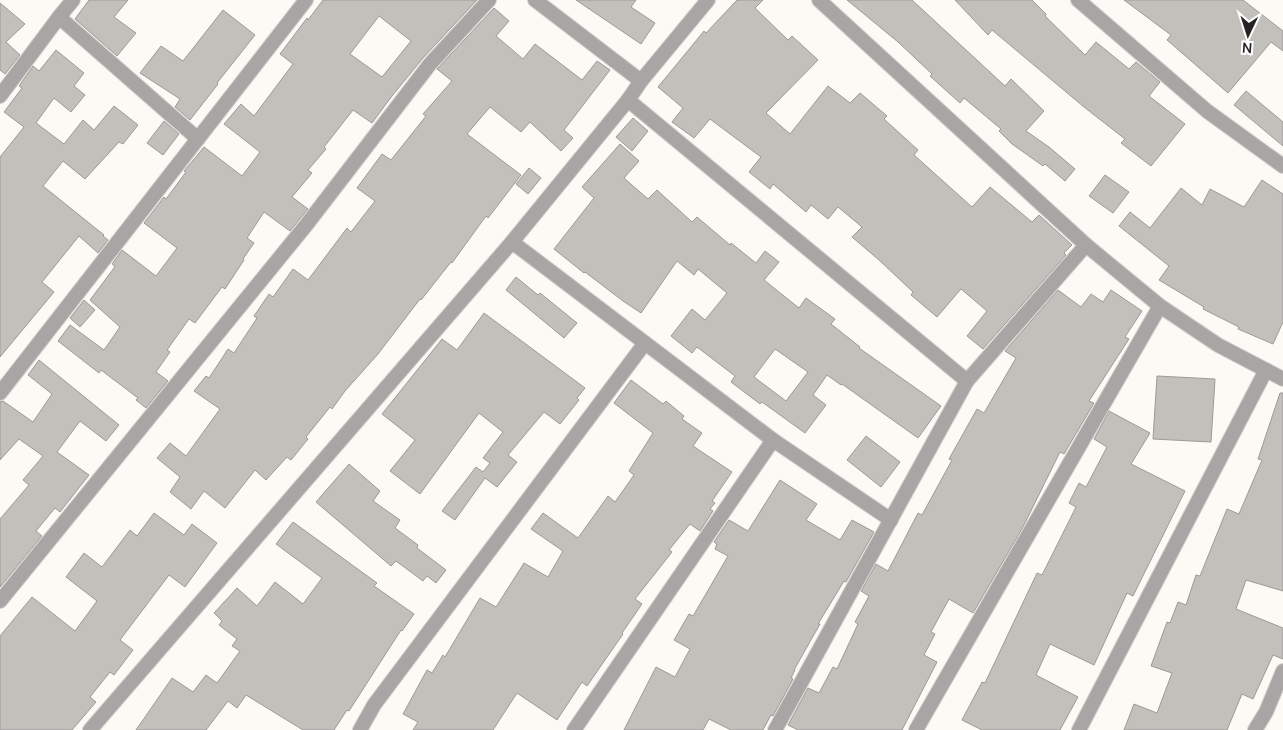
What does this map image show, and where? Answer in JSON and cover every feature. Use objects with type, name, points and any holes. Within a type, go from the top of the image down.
[{"type":"street","points":[[0,96],[73,0]]},
{"type":"street","points":[[0,393],[306,0]]},
{"type":"street","points":[[0,600],[307,224],[430,64],[489,0]]},
{"type":"street","points":[[535,0],[641,81]]},
{"type":"street","points":[[90,730],[512,242],[708,0]]},
{"type":"street","points":[[819,0],[1086,245],[1160,306],[1218,345],[1283,380]]},
{"type":"street","points":[[1078,0],[1207,111],[1283,166]]},
{"type":"street","points":[[59,18],[198,139]]},
{"type":"street","points":[[628,100],[967,381]]},
{"type":"street","points":[[512,242],[773,440],[891,520]]},
{"type":"street","points":[[774,730],[967,381],[1086,245]]},
{"type":"street","points":[[916,730],[1160,306]]},
{"type":"street","points":[[360,730],[374,706],[645,343]]},
{"type":"street","points":[[1080,730],[1266,370]]},
{"type":"street","points":[[574,730],[773,440]]},
{"type":"street","points":[[1256,730],[1266,712],[1283,671]]},
{"type":"building","points":[[89,0],[128,0],[114,17],[136,33],[117,56],[75,19]]},
{"type":"building","points":[[323,0],[477,0],[423,58],[372,123],[353,110],[324,147],[326,149],[308,170],[312,173],[292,197],[308,209],[290,231],[264,212],[247,238],[254,243],[225,289],[222,287],[195,323],[189,319],[167,350],[170,352],[156,372],[168,381],[146,408],[136,400],[138,398],[101,370],[99,373],[58,341],[70,325],[104,350],[120,327],[90,300],[114,268],[115,266],[112,264],[122,250],[156,276],[177,248],[144,223],[164,197],[166,199],[186,172],[184,171],[204,147],[242,176],[260,152],[224,124],[241,104],[254,116],[293,64],[280,54],[307,18],[308,20]],"holes":[[[379,16],[411,41],[382,77],[350,54]]]},
{"type":"building","points":[[576,0],[636,0],[631,7],[655,23],[641,44]]},
{"type":"building","points":[[737,0],[763,0],[755,8],[788,40],[792,36],[818,60],[766,113],[790,134],[828,86],[850,103],[860,93],[887,116],[884,119],[918,150],[914,155],[972,207],[990,187],[1032,222],[1039,215],[1072,245],[1064,253],[1066,255],[983,349],[967,336],[987,311],[961,289],[937,317],[911,295],[913,292],[852,237],[862,227],[838,207],[828,219],[811,205],[806,212],[773,184],[770,189],[749,172],[761,157],[710,119],[694,138],[672,122],[683,108],[658,87],[704,31],[706,33]]},
{"type":"building","points":[[847,0],[912,0],[1005,86],[1011,79],[1044,111],[1026,131],[1075,169],[1065,181],[1045,164],[1043,166],[1012,144],[999,131],[1001,129],[964,98],[960,103],[930,76],[932,74],[898,42]]},
{"type":"building","points":[[955,0],[1032,0],[1046,14],[1045,16],[1085,55],[1096,42],[1129,69],[1136,62],[1160,82],[1149,96],[1185,124],[1151,166],[1121,143],[1125,139],[992,30],[988,35]]},
{"type":"building","points":[[1124,0],[1243,0],[1283,31],[1283,51],[1271,42],[1228,93],[1167,40],[1171,35]]},
{"type":"building","points":[[0,3],[25,24],[6,42],[20,55],[5,74],[0,70]]},
{"type":"building","points":[[494,8],[509,21],[496,36],[523,59],[535,44],[582,80],[597,61],[610,70],[564,130],[573,138],[561,151],[530,122],[521,132],[490,107],[467,134],[521,175],[488,218],[486,216],[452,263],[420,299],[378,354],[345,391],[332,409],[330,407],[306,437],[308,439],[291,460],[287,457],[266,480],[255,470],[225,508],[204,491],[191,509],[170,492],[180,477],[157,458],[170,443],[186,456],[220,409],[194,391],[206,376],[209,378],[228,349],[234,353],[257,318],[254,316],[269,294],[273,297],[293,269],[308,280],[347,228],[351,232],[375,201],[357,188],[382,154],[391,160],[426,116],[423,114],[452,81],[437,69]]},
{"type":"building","points":[[223,10],[255,35],[190,120],[175,107],[180,99],[140,73],[161,46],[183,61]]},
{"type":"building","points":[[56,50],[84,73],[74,86],[85,95],[71,112],[54,98],[36,123],[64,144],[83,120],[94,130],[114,106],[138,125],[123,144],[119,142],[85,179],[63,161],[43,186],[108,240],[98,253],[79,236],[42,282],[54,292],[0,357],[0,157],[24,127],[4,112],[22,88],[19,86],[33,66],[39,71]]},
{"type":"building","points":[[1246,91],[1283,122],[1283,146],[1234,105]]},
{"type":"building","points":[[633,118],[648,131],[632,151],[616,137]]},
{"type":"building","points":[[164,121],[179,134],[163,155],[147,143]]},
{"type":"building","points":[[620,144],[639,161],[624,178],[648,199],[657,190],[692,222],[697,217],[730,245],[731,243],[756,263],[765,251],[779,262],[764,280],[799,308],[806,298],[835,319],[831,324],[859,348],[941,406],[918,438],[827,375],[813,395],[826,405],[805,433],[762,402],[760,404],[731,382],[735,376],[697,347],[692,353],[671,336],[692,309],[705,320],[727,293],[698,269],[694,275],[677,261],[641,313],[584,273],[554,249],[594,198],[582,187]],"holes":[[[775,349],[808,372],[786,401],[754,377]]]},
{"type":"building","points":[[529,168],[541,178],[528,194],[516,184]]},
{"type":"building","points":[[1105,175],[1129,192],[1113,213],[1089,196]]},
{"type":"building","points":[[1262,180],[1283,194],[1283,322],[1273,344],[1238,329],[1239,327],[1203,309],[1204,307],[1159,280],[1169,266],[1119,226],[1130,212],[1150,228],[1181,188],[1202,205],[1210,189],[1244,207]]},
{"type":"building","points":[[516,277],[538,295],[540,293],[577,323],[564,338],[506,290]]},
{"type":"building","points":[[1058,290],[1081,307],[1091,294],[1103,302],[1111,290],[1142,311],[1125,337],[1129,339],[1089,401],[1094,403],[1064,454],[1060,452],[1022,529],[973,613],[949,599],[931,632],[935,634],[924,655],[937,662],[902,730],[798,730],[788,725],[808,688],[819,693],[833,667],[837,669],[858,624],[855,622],[869,596],[861,591],[876,564],[888,571],[918,513],[922,515],[952,460],[949,459],[977,409],[984,413],[1016,358],[1005,351]]},
{"type":"building","points":[[84,300],[95,310],[80,327],[70,318]]},
{"type":"building","points":[[484,313],[585,388],[577,398],[579,400],[560,424],[544,412],[508,455],[517,462],[497,487],[485,478],[455,520],[442,511],[476,467],[483,472],[490,463],[483,458],[503,432],[479,413],[420,494],[390,471],[415,440],[382,414],[442,339],[457,350]]},
{"type":"building","points":[[39,360],[119,425],[106,441],[80,421],[57,452],[89,475],[60,512],[55,508],[36,531],[42,536],[0,587],[0,519],[29,485],[23,480],[43,456],[19,439],[0,460],[0,402],[3,401],[33,422],[52,394],[28,375]]},
{"type":"building","points":[[1157,376],[1215,379],[1211,442],[1153,439]]},
{"type":"building","points":[[631,380],[663,404],[666,401],[684,416],[682,419],[702,433],[693,446],[732,472],[712,501],[715,503],[710,509],[713,511],[700,531],[690,524],[669,550],[672,552],[635,599],[642,604],[623,634],[587,686],[582,682],[557,720],[517,693],[493,730],[413,730],[418,722],[403,714],[427,670],[432,673],[443,655],[445,657],[480,598],[496,607],[524,563],[548,577],[563,551],[531,529],[543,513],[578,538],[608,496],[615,502],[634,475],[629,471],[653,433],[614,403]]},
{"type":"building","points":[[1280,393],[1283,393],[1283,591],[1246,580],[1236,609],[1283,628],[1283,659],[1273,655],[1253,699],[1242,694],[1227,730],[1124,730],[1134,704],[1157,713],[1172,673],[1151,666],[1167,622],[1170,623],[1178,602],[1186,605],[1196,575],[1200,576],[1227,509],[1239,514],[1262,460],[1258,459]]},
{"type":"building","points":[[1109,411],[1150,433],[1131,464],[1185,491],[1133,596],[1127,593],[1094,665],[1050,644],[1036,675],[1078,697],[1060,730],[982,730],[962,720],[982,682],[985,683],[1037,573],[1042,575],[1076,507],[1069,503],[1079,483],[1086,487],[1107,447],[1094,439]]},
{"type":"building","points":[[866,436],[900,462],[881,487],[847,460]]},
{"type":"building","points":[[349,464],[380,491],[373,501],[400,520],[395,528],[446,570],[436,583],[427,576],[423,581],[396,561],[391,566],[316,502]]},
{"type":"building","points":[[780,480],[817,504],[806,520],[840,540],[852,520],[874,532],[846,582],[844,581],[818,624],[820,624],[794,670],[791,678],[793,679],[773,716],[771,715],[763,730],[731,730],[709,719],[703,730],[624,730],[656,667],[675,677],[690,649],[674,640],[689,614],[693,616],[728,556],[715,549],[717,544],[714,542],[729,520],[748,531]]},
{"type":"building","points":[[154,513],[184,535],[192,524],[217,543],[185,587],[169,575],[120,640],[133,650],[114,675],[110,672],[90,697],[96,702],[72,730],[0,730],[0,636],[32,597],[75,631],[97,601],[66,577],[84,553],[102,567],[130,530],[137,536]]},
{"type":"building","points":[[293,522],[377,583],[374,586],[414,614],[401,630],[349,711],[347,710],[334,730],[303,730],[246,695],[237,708],[228,701],[206,730],[136,730],[172,678],[193,692],[206,675],[217,683],[240,651],[232,646],[237,639],[219,625],[222,621],[214,613],[237,588],[257,606],[275,582],[303,604],[322,578],[276,544]]}]
